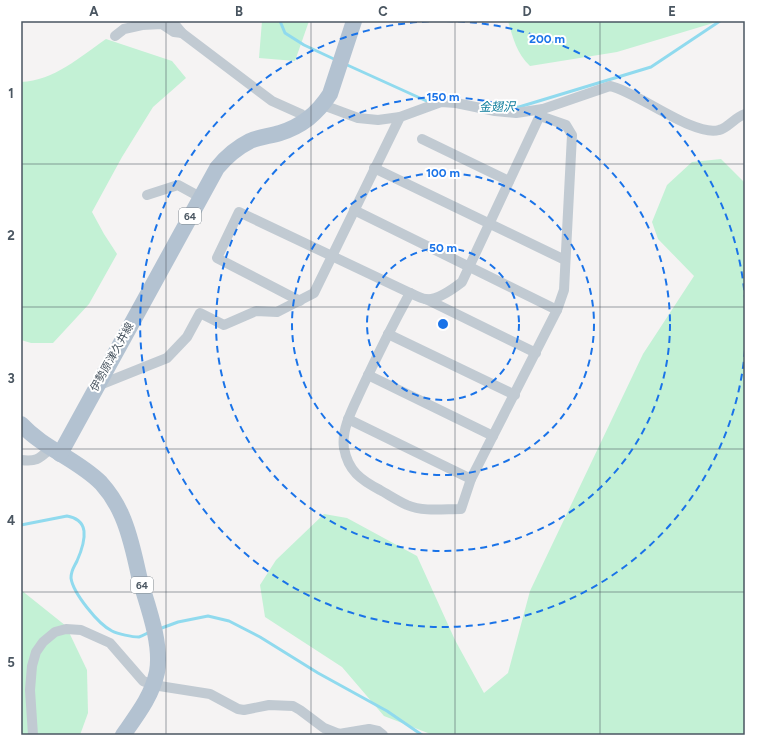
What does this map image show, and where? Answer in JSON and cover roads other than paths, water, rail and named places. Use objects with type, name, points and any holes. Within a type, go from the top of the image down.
[{"type":"main road","name":"伊勢原津久井線","points":[[55,451],[95,387],[217,168],[226,157],[240,147],[251,141],[287,130],[306,120],[323,105],[330,94],[354,21]]},
{"type":"main road","points":[[21,424],[33,436],[55,451]]},
{"type":"main road","name":"64","points":[[55,451],[85,469],[100,483],[113,500],[122,516],[128,533],[156,640],[158,658],[157,672],[153,684],[144,706],[123,735]]},
{"type":"street","points":[[172,21],[182,33],[272,100],[301,114],[306,120]]},
{"type":"street","points":[[115,36],[124,29],[142,25],[162,24],[174,32],[182,33]]},
{"type":"street","points":[[323,105],[358,118],[378,120],[400,117],[441,102],[456,103],[495,112],[542,113],[610,86],[620,88],[657,109],[692,125],[708,130],[720,130],[739,116],[745,114]]},
{"type":"street","points":[[426,299],[439,296],[452,290],[462,282],[542,113]]},
{"type":"street","points":[[410,293],[388,334],[348,419],[344,435],[344,448],[349,464],[355,473],[364,481],[407,505],[424,509],[461,509],[471,480],[536,354],[557,310],[564,290],[572,135],[566,125],[542,113]]},
{"type":"street","points":[[95,387],[119,379],[168,358],[187,337],[200,313],[224,325],[256,311],[277,312],[314,293],[400,117]]},
{"type":"street","points":[[422,139],[509,181]]},
{"type":"street","points":[[374,168],[565,260]]},
{"type":"street","points":[[147,195],[178,185],[200,197]]},
{"type":"street","points":[[354,210],[557,310]]},
{"type":"street","points":[[300,301],[217,258],[239,212],[410,293],[426,299],[536,354]]},
{"type":"street","points":[[388,334],[515,395]]},
{"type":"street","points":[[368,375],[493,436]]},
{"type":"street","points":[[348,419],[471,480]]},
{"type":"street","points":[[21,460],[33,462],[55,451]]},
{"type":"street","points":[[33,735],[30,690],[32,666],[36,652],[43,642],[55,632],[66,629],[81,630],[110,643],[143,681],[210,694],[238,709],[244,710],[269,705],[293,706],[305,713],[324,728],[339,734],[369,729],[378,731],[383,735]]},
{"type":"waterway","name":"金翅沢","points":[[280,21],[285,33],[304,45],[336,60]]},
{"type":"waterway","name":"金翅沢","points":[[501,107],[519,107],[651,67],[720,21]]},
{"type":"waterway","name":"金翅沢","points":[[345,64],[431,103]]},
{"type":"waterway","points":[[21,525],[67,516],[78,520],[82,525],[84,538],[80,554],[72,571],[71,578],[76,592],[81,600],[93,615],[112,631],[139,637],[150,632]]},
{"type":"waterway","points":[[159,629],[178,622],[208,616],[229,621],[260,637],[318,673],[387,711],[422,735]]}]
